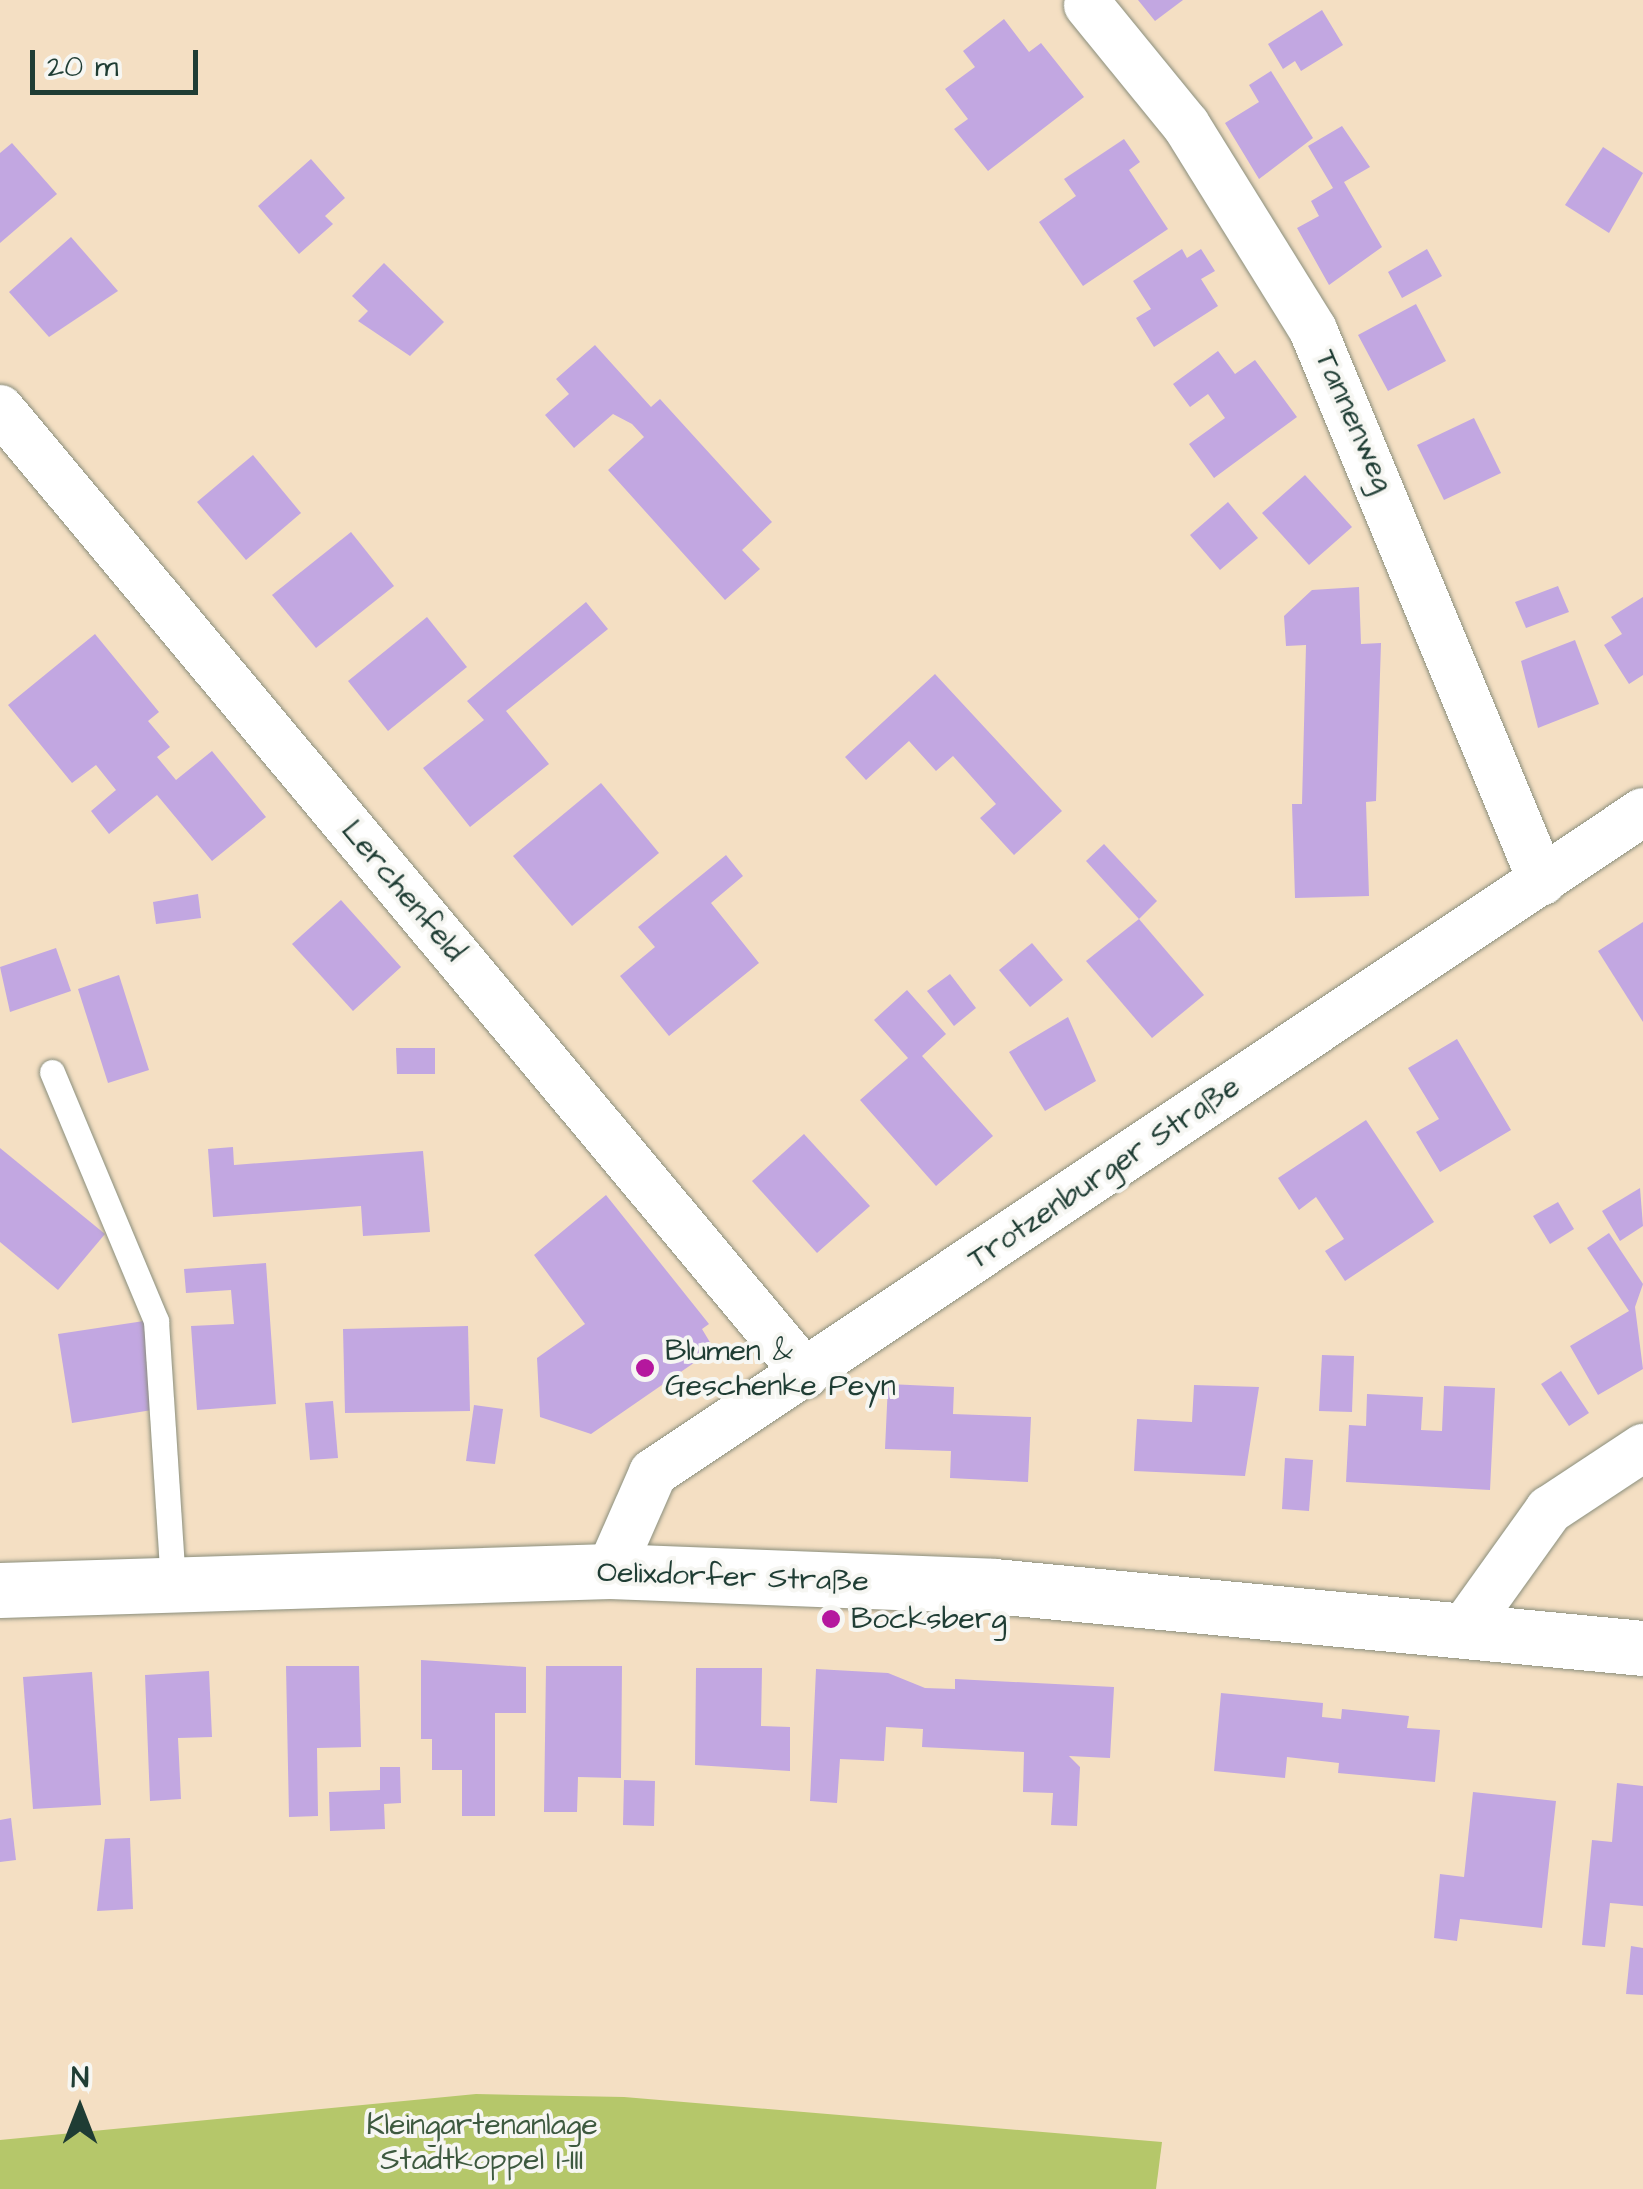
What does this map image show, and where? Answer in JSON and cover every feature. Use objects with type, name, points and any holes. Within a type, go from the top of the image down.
[{"type":"street","name":"Tannenweg","points":[[1088,5],[1186,125],[1313,330],[1542,880]]},
{"type":"street","name":"Lerchenfeld","points":[[0,409],[806,1374]]},
{"type":"street","name":"Trotzenburger Straße","points":[[610,1571],[653,1473],[1643,812]]},
{"type":"street","points":[[1466,1626],[1549,1510],[1643,1448]]},
{"type":"street","name":"Oelixdorfer Straße","points":[[0,1590],[173,1581],[610,1571],[994,1586],[1466,1626],[1643,1648]]},
{"type":"lane","points":[[52,1072],[156,1321],[173,1581]]},
{"type":"green space","name":"Kleingartenanlage Stadtkoppel I-III","points":[[476,2094],[624,2097],[1162,2142],[1156,2189],[0,2189],[0,2140]]},
{"type":"building","points":[[1138,0],[1183,0],[1155,21]]},
{"type":"building","points":[[1322,10],[1343,45],[1301,71],[1295,61],[1283,69],[1268,44]]},
{"type":"building","points":[[1004,19],[1029,52],[1041,43],[1084,97],[988,171],[954,129],[968,119],[945,89],[975,67],[963,51]]},
{"type":"building","points":[[1271,71],[1313,138],[1259,179],[1225,123],[1259,102],[1249,85]]},
{"type":"building","points":[[1342,126],[1370,167],[1344,182],[1382,247],[1329,285],[1297,228],[1319,216],[1311,201],[1333,188],[1308,146]]},
{"type":"building","points":[[1124,139],[1140,162],[1129,170],[1168,229],[1083,286],[1039,222],[1076,196],[1064,179]]},
{"type":"building","points":[[12,143],[57,194],[0,243],[0,153]]},
{"type":"building","points":[[1603,147],[1643,173],[1609,233],[1565,205]]},
{"type":"building","points":[[311,159],[345,198],[325,216],[333,224],[299,254],[258,206]]},
{"type":"building","points":[[71,237],[118,291],[49,337],[9,292]]},
{"type":"building","points":[[1182,249],[1187,258],[1201,249],[1215,271],[1201,279],[1218,306],[1154,347],[1136,318],[1151,309],[1133,281]]},
{"type":"building","points":[[1427,249],[1442,276],[1402,298],[1388,272]]},
{"type":"building","points":[[384,263],[444,322],[410,356],[358,321],[368,311],[352,296]]},
{"type":"building","points":[[1416,304],[1446,361],[1388,391],[1358,335]]},
{"type":"building","points":[[595,345],[651,407],[660,399],[772,522],[742,550],[760,569],[725,600],[608,470],[644,437],[632,424],[613,414],[574,448],[545,415],[569,394],[556,379]]},
{"type":"building","points":[[1218,351],[1235,374],[1255,360],[1297,417],[1214,478],[1189,444],[1225,418],[1208,394],[1190,407],[1173,384]]},
{"type":"building","points":[[1474,418],[1501,473],[1444,500],[1417,445]]},
{"type":"building","points":[[253,455],[301,513],[246,560],[197,502]]},
{"type":"building","points":[[1305,475],[1352,527],[1309,565],[1262,513]]},
{"type":"building","points":[[1228,502],[1258,538],[1220,570],[1190,535]]},
{"type":"building","points":[[351,532],[394,586],[316,648],[272,595]]},
{"type":"building","points":[[1558,586],[1569,612],[1526,628],[1515,602]]},
{"type":"building","points":[[1359,587],[1361,644],[1381,643],[1376,801],[1366,802],[1369,896],[1295,898],[1292,804],[1302,804],[1306,645],[1286,646],[1284,616],[1312,590]]},
{"type":"building","points":[[1643,597],[1643,675],[1629,684],[1604,645],[1622,634],[1611,617]]},
{"type":"building","points":[[586,602],[608,629],[506,711],[549,764],[470,827],[423,768],[484,720],[467,701]]},
{"type":"building","points":[[427,617],[467,667],[388,731],[348,681]]},
{"type":"building","points":[[95,634],[159,712],[148,721],[170,747],[157,757],[176,780],[212,751],[266,817],[212,861],[157,795],[109,834],[91,811],[116,790],[96,765],[72,783],[8,705]]},
{"type":"building","points":[[1575,640],[1599,704],[1538,728],[1521,661]]},
{"type":"building","points":[[935,674],[1062,811],[1014,855],[980,818],[996,804],[953,756],[936,771],[909,741],[866,780],[845,757]]},
{"type":"building","points":[[601,783],[659,853],[572,926],[513,856]]},
{"type":"building","points":[[1104,844],[1157,901],[1139,919],[1086,861]]},
{"type":"building","points":[[726,855],[743,876],[711,903],[759,963],[669,1036],[620,976],[655,947],[638,927]]},
{"type":"building","points":[[198,894],[201,918],[156,924],[153,902]]},
{"type":"building","points":[[341,900],[401,967],[353,1011],[292,944]]},
{"type":"building","points":[[1139,919],[1204,995],[1152,1038],[1086,961]]},
{"type":"building","points":[[1643,922],[1643,1022],[1598,951]]},
{"type":"building","points":[[1032,943],[1063,980],[1030,1007],[999,970]]},
{"type":"building","points":[[56,948],[71,991],[10,1012],[0,967]]},
{"type":"building","points":[[950,974],[976,1008],[954,1026],[927,991]]},
{"type":"building","points":[[119,975],[149,1070],[108,1083],[78,989]]},
{"type":"building","points":[[907,990],[946,1034],[922,1056],[993,1136],[936,1186],[860,1100],[908,1058],[874,1020]]},
{"type":"building","points":[[1068,1017],[1096,1081],[1045,1111],[1009,1052]]},
{"type":"building","points":[[1457,1039],[1511,1130],[1440,1172],[1416,1132],[1439,1119],[1408,1068]]},
{"type":"building","points":[[396,1048],[435,1048],[435,1074],[397,1074]]},
{"type":"building","points":[[1366,1120],[1434,1222],[1345,1281],[1325,1251],[1344,1239],[1316,1197],[1299,1210],[1278,1178]]},
{"type":"building","points":[[804,1134],[870,1206],[817,1253],[752,1181]]},
{"type":"building","points":[[233,1147],[234,1165],[423,1151],[430,1232],[363,1236],[361,1206],[213,1217],[208,1149]]},
{"type":"building","points":[[0,1148],[105,1234],[58,1290],[0,1242]]},
{"type":"building","points":[[1640,1188],[1643,1226],[1620,1241],[1602,1211]]},
{"type":"building","points":[[606,1195],[709,1324],[702,1329],[714,1349],[591,1434],[540,1417],[537,1358],[585,1324],[534,1255]]},
{"type":"building","points":[[1558,1202],[1574,1229],[1550,1244],[1533,1216]]},
{"type":"building","points":[[1609,1233],[1643,1284],[1635,1307],[1643,1369],[1598,1395],[1570,1346],[1629,1311],[1587,1248]]},
{"type":"building","points":[[266,1263],[276,1404],[197,1410],[191,1326],[234,1324],[231,1290],[186,1293],[184,1269]]},
{"type":"building","points":[[144,1321],[158,1409],[72,1423],[58,1334]]},
{"type":"building","points":[[468,1326],[470,1411],[345,1413],[343,1329]]},
{"type":"building","points":[[1322,1355],[1354,1356],[1352,1412],[1319,1411]]},
{"type":"building","points":[[1561,1371],[1589,1413],[1569,1426],[1541,1384]]},
{"type":"building","points":[[888,1384],[954,1387],[953,1414],[1031,1417],[1028,1482],[950,1478],[951,1451],[885,1449]]},
{"type":"building","points":[[1194,1385],[1259,1387],[1245,1476],[1134,1471],[1137,1419],[1192,1422]]},
{"type":"building","points":[[1444,1386],[1495,1388],[1490,1490],[1346,1482],[1349,1425],[1366,1426],[1367,1394],[1423,1397],[1421,1430],[1442,1431]]},
{"type":"building","points":[[333,1401],[338,1458],[310,1460],[305,1403]]},
{"type":"building","points":[[474,1405],[503,1409],[495,1464],[466,1461]]},
{"type":"building","points":[[1285,1458],[1313,1460],[1309,1511],[1282,1509]]},
{"type":"building","points":[[421,1660],[526,1667],[526,1713],[495,1713],[495,1816],[462,1816],[462,1770],[432,1770],[432,1739],[421,1739]]},
{"type":"building","points":[[286,1666],[359,1666],[361,1747],[317,1748],[318,1816],[289,1817]]},
{"type":"building","points":[[546,1666],[622,1666],[621,1778],[578,1777],[577,1812],[544,1812]]},
{"type":"building","points":[[696,1668],[762,1668],[761,1726],[790,1727],[790,1771],[695,1765]]},
{"type":"building","points":[[816,1669],[888,1673],[925,1688],[955,1689],[955,1679],[1114,1687],[1110,1758],[1069,1756],[1080,1767],[1077,1826],[1051,1825],[1053,1793],[1023,1792],[1024,1752],[922,1747],[923,1729],[886,1727],[884,1761],[840,1759],[837,1803],[810,1801]]},
{"type":"building","points":[[209,1671],[212,1737],[178,1738],[181,1799],[150,1801],[145,1675]]},
{"type":"building","points":[[92,1672],[101,1805],[33,1809],[23,1677]]},
{"type":"building","points":[[1221,1693],[1323,1703],[1322,1717],[1341,1719],[1342,1709],[1409,1716],[1407,1728],[1440,1730],[1435,1782],[1338,1773],[1339,1763],[1287,1757],[1285,1778],[1214,1771]]},
{"type":"building","points":[[380,1767],[400,1767],[401,1803],[384,1804],[385,1829],[330,1831],[329,1792],[380,1790]]},
{"type":"building","points":[[624,1780],[655,1781],[654,1826],[623,1825]]},
{"type":"building","points":[[1617,1783],[1643,1786],[1643,1906],[1610,1903],[1605,1947],[1582,1945],[1592,1840],[1612,1842]]},
{"type":"building","points":[[1473,1792],[1556,1801],[1542,1928],[1460,1919],[1457,1941],[1434,1938],[1440,1874],[1464,1877]]},
{"type":"building","points":[[11,1818],[16,1860],[0,1862],[0,1820]]},
{"type":"building","points":[[130,1838],[133,1909],[97,1911],[105,1839]]},
{"type":"building","points":[[1631,1946],[1643,1948],[1643,1995],[1626,1994]]},
{"type":"place","name":"Blumen & Geschenke Peyn","points":[[645,1368]]},
{"type":"place","name":"Bocksberg","points":[[831,1619]]}]
